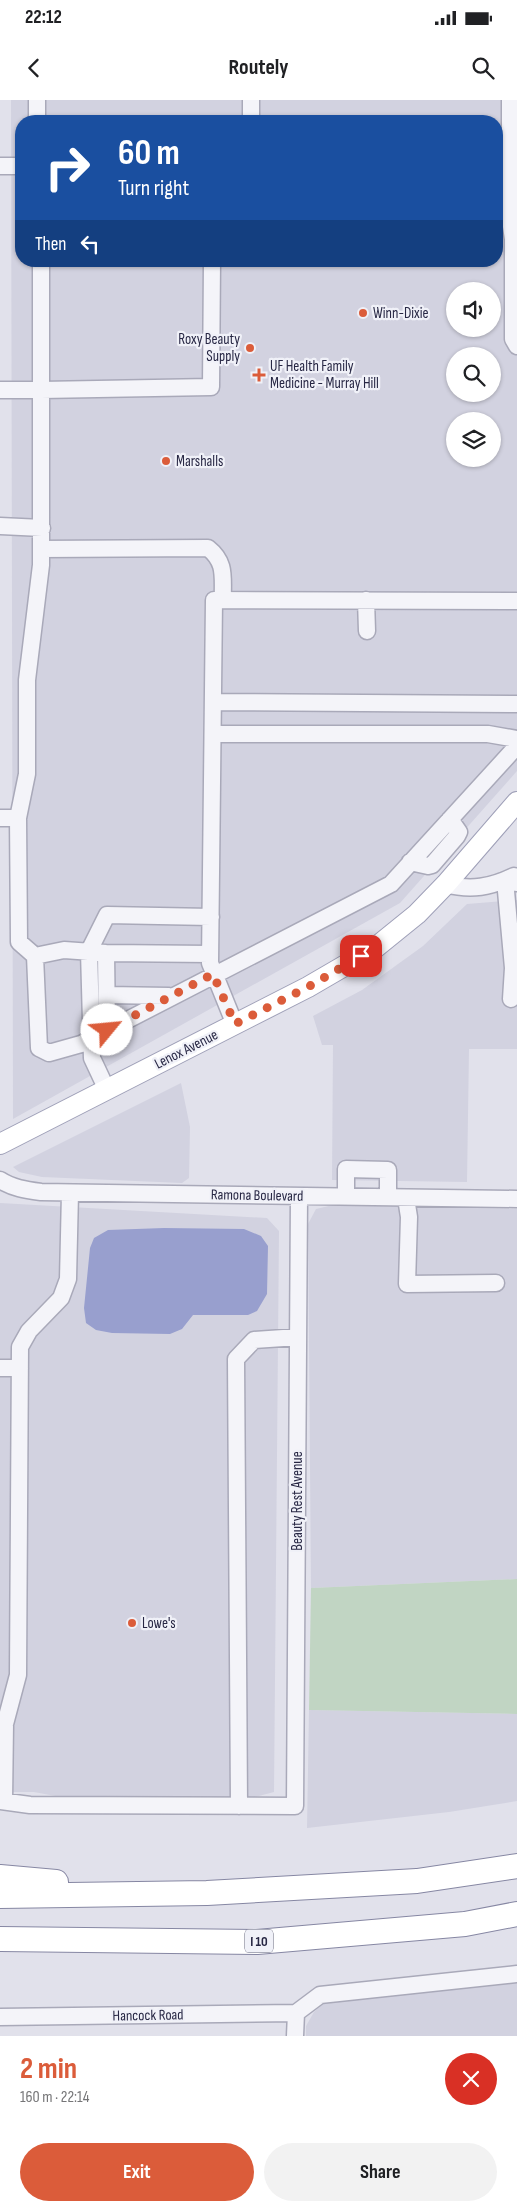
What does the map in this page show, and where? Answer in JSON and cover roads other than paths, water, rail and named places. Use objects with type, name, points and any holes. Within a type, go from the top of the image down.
[{"type":"highway","points":[[0,1896],[207,1893],[417,1881],[517,1866]]},
{"type":"highway","points":[[0,1877],[207,1893]]},
{"type":"highway","name":"I 10","points":[[0,1939],[256,1942],[465,1924],[517,1914]]},
{"type":"highway","points":[[0,1949],[80,1941]]},
{"type":"main road","name":"Lenox Avenue","points":[[0,1143],[308,987],[375,948],[417,914],[446,884],[517,802]]},
{"type":"street","points":[[37,100],[37,115]]},
{"type":"street","points":[[251,100],[251,115]]},
{"type":"street","points":[[510,100],[508,213],[513,244],[513,339],[517,346]]},
{"type":"street","points":[[0,166],[15,166]]},
{"type":"street","points":[[41,267],[42,549],[27,680],[26,774],[18,818],[20,942],[35,956],[39,1048],[49,1053],[81,1044],[213,974],[391,884],[410,862],[428,866],[432,864],[458,836],[459,832],[450,819],[517,746]]},
{"type":"street","points":[[0,390],[211,387],[212,267]]},
{"type":"street","points":[[0,526],[42,528]]},
{"type":"street","points":[[42,549],[208,548],[217,556],[221,564],[223,600]]},
{"type":"street","points":[[235,1024],[210,963],[214,600],[517,601]]},
{"type":"street","points":[[366,600],[367,630]]},
{"type":"street","points":[[213,702],[517,704]]},
{"type":"street","points":[[213,734],[488,734],[517,739]]},
{"type":"street","points":[[0,818],[18,818]]},
{"type":"street","points":[[446,884],[464,889],[484,887],[513,880],[511,1000]]},
{"type":"street","points":[[107,1090],[92,1058],[90,1039],[98,952],[107,915],[210,917]]},
{"type":"street","points":[[35,956],[64,950],[210,954]]},
{"type":"street","points":[[98,952],[106,996],[107,1030]]},
{"type":"street","points":[[106,996],[173,996]]},
{"type":"street","points":[[346,1196],[346,1169],[355,1169],[388,1170],[388,1197]]},
{"type":"street","name":"Ramona Boulevard","points":[[0,1180],[24,1190],[70,1193],[517,1199]]},
{"type":"street","points":[[70,1193],[68,1279],[61,1298],[29,1331],[20,1347],[18,1675],[5,1724],[2,1801],[30,1805],[239,1806],[236,1359],[254,1340],[298,1337]]},
{"type":"street","name":"Beauty Rest Avenue","points":[[239,1806],[295,1806],[299,1196]]},
{"type":"street","points":[[406,1198],[408,1217],[407,1284],[496,1283]]},
{"type":"street","points":[[0,1368],[20,1368]]},
{"type":"street","points":[[296,2036],[296,2013],[320,1995],[517,1974]]},
{"type":"street","name":"Hancock Road","points":[[0,2017],[296,2013]]},
{"type":"water","points":[[164,1228],[244,1229],[261,1236],[268,1246],[267,1294],[257,1311],[248,1315],[193,1315],[182,1329],[170,1334],[112,1333],[96,1330],[86,1323],[84,1308],[90,1248],[94,1238],[108,1230]]},
{"type":"place","name":"Winn-Dixie","points":[[363,313]]},
{"type":"place","name":"Roxy Beauty Supply","points":[[250,348]]},
{"type":"place","name":"UF Health Family Medicine - Murray Hill","points":[[259,375]]},
{"type":"place","name":"Marshalls","points":[[166,461]]},
{"type":"place","name":"Lowe's","points":[[132,1623]]}]
